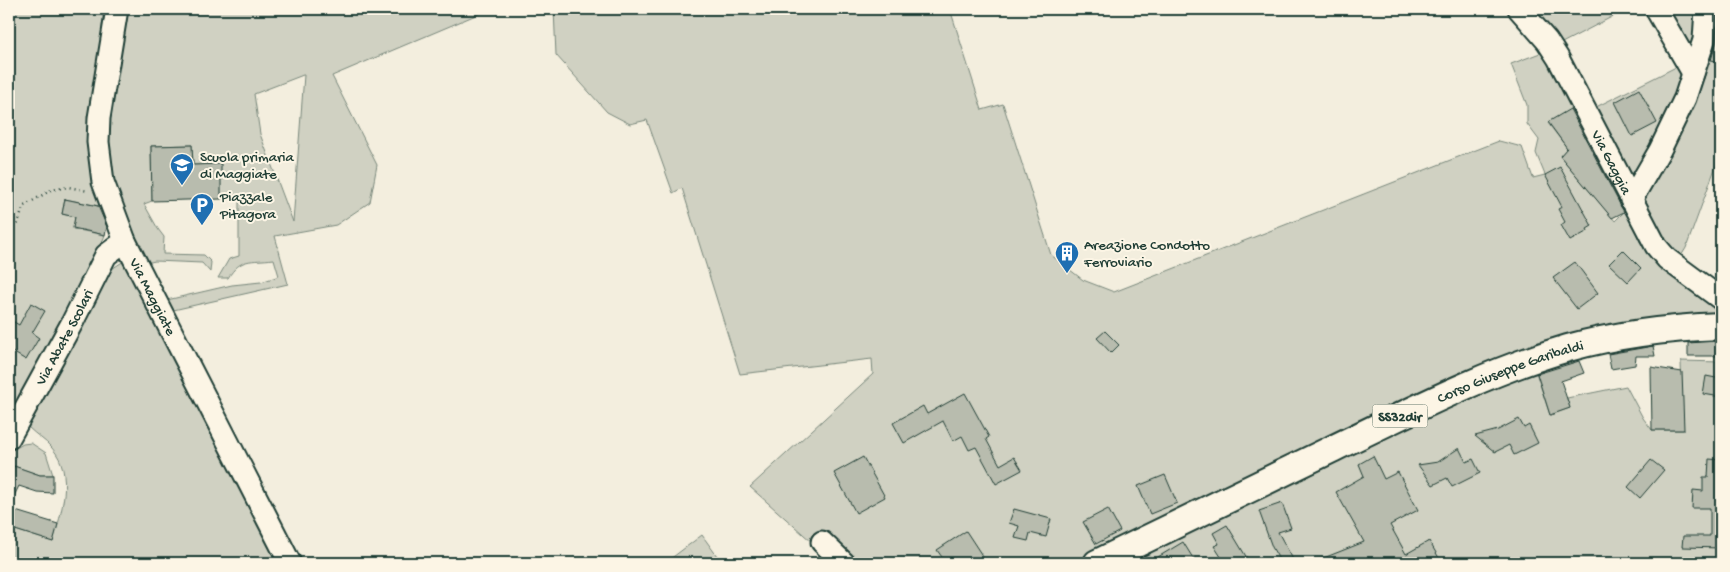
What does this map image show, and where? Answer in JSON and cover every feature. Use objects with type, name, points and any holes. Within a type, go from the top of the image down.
[{"type":"main road","name":"Corso Giuseppe Garibaldi","points":[[1097,563],[1418,408],[1524,363],[1569,348],[1628,335],[1721,326]]},
{"type":"street","name":"Via Maggiate","points":[[116,9],[99,118],[99,161],[103,182],[125,241],[290,563]]},
{"type":"street","name":"Via Gaggia","points":[[1519,9],[1547,41],[1558,58],[1656,246],[1667,259],[1721,300]]},
{"type":"street","points":[[1656,9],[1693,73]]},
{"type":"street","points":[[1631,200],[1685,98],[1704,40],[1706,9]]},
{"type":"street","name":"Via Abate Scolari","points":[[9,438],[72,323],[106,255],[125,241]]},
{"type":"street","points":[[822,542],[844,563]]},
{"type":"path","points":[[9,230],[17,225],[24,206],[51,190],[68,187],[109,198]]},
{"type":"shaded area","points":[[9,9],[67,9],[103,13],[92,176],[99,206],[65,199],[62,214],[75,217],[73,229],[105,235],[88,278],[9,419]]},
{"type":"shaded area","points":[[126,9],[490,9],[332,76],[377,165],[370,202],[336,225],[275,236],[288,284],[169,311],[167,300],[232,285],[261,282],[279,276],[274,259],[247,262],[237,267],[228,278],[218,278],[229,259],[239,256],[239,199],[221,199],[220,165],[193,165],[192,145],[151,146],[152,201],[144,204],[164,237],[163,254],[204,255],[211,262],[210,272],[202,263],[155,261],[146,263],[109,182],[106,149],[114,80]],"holes":[[[304,75],[293,222],[260,134],[254,94]]]},
{"type":"shaded area","points":[[554,9],[950,9],[982,110],[1003,104],[1051,255],[1083,280],[1114,292],[1499,141],[1522,147],[1533,178],[1545,175],[1536,153],[1539,140],[1527,124],[1527,105],[1511,64],[1548,50],[1596,141],[1571,109],[1548,123],[1567,148],[1560,156],[1615,221],[1627,209],[1640,242],[1651,254],[1719,304],[1719,317],[1485,368],[1077,563],[850,563],[821,535],[812,542],[750,487],[873,374],[872,359],[740,374],[682,188],[673,193],[647,120],[630,124],[607,112],[556,55]]},
{"type":"shaded area","points":[[1530,9],[1627,9],[1560,44]]},
{"type":"shaded area","points":[[1661,9],[1703,9],[1693,56]]},
{"type":"shaded area","points":[[1710,9],[1721,9],[1721,152],[1686,248],[1678,261],[1640,201]]},
{"type":"shaded area","points":[[1682,64],[1684,85],[1634,181],[1594,108]]},
{"type":"shaded area","points":[[124,261],[283,563],[9,563],[9,528],[53,542],[64,494],[63,470],[59,458],[52,448],[28,427],[28,419],[110,270]]},
{"type":"shaded area","points":[[1681,361],[1721,362],[1721,563],[1115,563],[1309,476],[1402,430],[1466,394],[1535,369],[1550,415],[1570,408],[1567,398],[1626,386],[1643,418],[1652,430],[1683,430]]},
{"type":"shaded area","points":[[31,443],[46,453],[53,475],[40,475],[14,466],[9,474],[9,452],[23,444]]},
{"type":"shaded area","points":[[702,535],[722,563],[665,563]]},
{"type":"building","points":[[1717,27],[1721,27],[1721,62],[1711,60],[1716,44]]},
{"type":"building","points":[[1639,89],[1657,123],[1632,136],[1615,102]]},
{"type":"building","points":[[1570,109],[1624,212],[1612,218],[1560,156],[1567,148],[1548,122]]},
{"type":"building","points":[[192,145],[193,165],[221,164],[221,199],[152,201],[151,146]]},
{"type":"building","points":[[1560,167],[1592,226],[1587,229],[1588,231],[1570,241],[1561,225],[1565,222],[1558,209],[1562,207],[1545,175]]},
{"type":"building","points":[[65,199],[98,206],[107,227],[105,235],[73,228],[75,217],[62,214]]},
{"type":"building","points":[[1623,250],[1641,268],[1628,282],[1609,264]]},
{"type":"building","points":[[1575,262],[1598,293],[1577,309],[1553,278]]},
{"type":"building","points":[[31,303],[45,311],[32,333],[39,338],[26,360],[9,350],[9,319],[19,325]]},
{"type":"building","points":[[1105,331],[1119,345],[1111,353],[1097,338]]},
{"type":"building","points":[[1717,341],[1717,356],[1688,356],[1688,343]]},
{"type":"building","points":[[1653,346],[1655,356],[1636,356],[1635,365],[1611,369],[1608,354]]},
{"type":"building","points":[[1579,361],[1584,373],[1561,381],[1570,408],[1550,415],[1537,374]]},
{"type":"building","points":[[1651,367],[1682,372],[1684,430],[1652,430]]},
{"type":"building","points":[[1706,376],[1721,379],[1721,397],[1703,394]]},
{"type":"building","points":[[965,393],[989,437],[986,439],[1000,465],[1014,457],[1022,470],[996,484],[976,447],[969,450],[962,436],[953,441],[943,421],[904,443],[893,423],[923,406],[927,414]]},
{"type":"building","points":[[1519,419],[1524,428],[1529,425],[1538,443],[1514,455],[1509,445],[1495,452],[1475,436],[1498,430]]},
{"type":"building","points":[[1459,448],[1466,462],[1473,459],[1480,473],[1452,487],[1447,478],[1433,485],[1418,465],[1438,462]]},
{"type":"building","points":[[1373,456],[1384,479],[1398,472],[1418,510],[1390,525],[1406,554],[1429,541],[1442,563],[1311,563],[1364,542],[1336,492],[1364,476],[1359,464]]},
{"type":"building","points":[[863,457],[885,497],[856,513],[834,473]]},
{"type":"building","points":[[1709,459],[1721,460],[1721,548],[1682,547],[1683,536],[1710,536],[1710,508],[1692,508],[1693,490],[1703,491],[1703,477],[1708,477]]},
{"type":"building","points":[[1651,460],[1664,470],[1640,498],[1628,487]]},
{"type":"building","points":[[14,466],[40,475],[53,475],[53,493],[37,492],[19,486],[9,506],[9,474]]},
{"type":"building","points":[[1165,475],[1177,503],[1150,514],[1138,486]]},
{"type":"building","points":[[1282,503],[1291,528],[1278,532],[1295,563],[1281,563],[1272,547],[1259,511]]},
{"type":"building","points":[[9,509],[58,524],[53,542],[9,528]]},
{"type":"building","points":[[1014,509],[1051,519],[1046,537],[1030,533],[1028,541],[1015,538],[1019,526],[1009,523]]},
{"type":"building","points":[[1108,509],[1120,531],[1096,544],[1083,522]]},
{"type":"building","points":[[1227,525],[1250,563],[1225,563],[1214,546],[1219,544],[1213,533]]},
{"type":"building","points":[[966,531],[983,557],[974,563],[946,563],[937,550]]},
{"type":"building","points":[[1183,542],[1196,563],[1148,563]]},
{"type":"place","name":"Scuola primaria di Maggiate","points":[[182,186]]},
{"type":"place","name":"Piazzale Pitagora","points":[[202,226]]},
{"type":"place","name":"Areazione Condotto Ferroviario","points":[[1067,274]]}]
